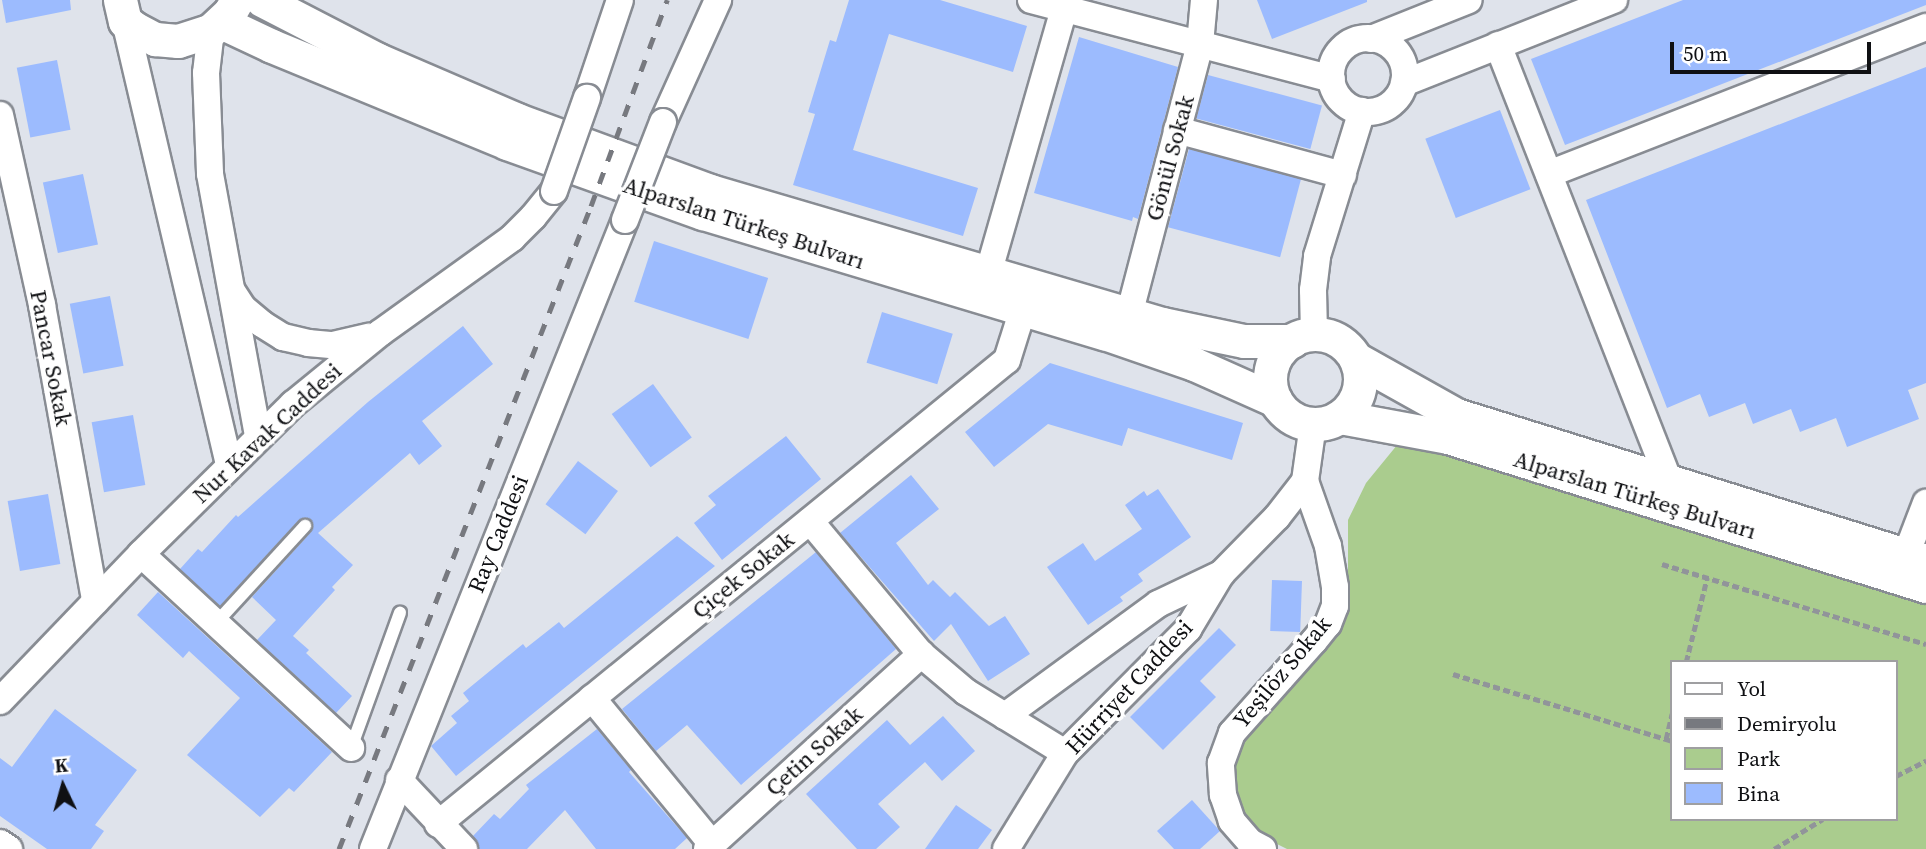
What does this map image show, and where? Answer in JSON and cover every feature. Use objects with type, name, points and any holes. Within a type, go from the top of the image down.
[{"type":"street","name":"Alparslan Türkeş Bulvarı","points":[[262,0],[378,60],[517,120],[710,191],[1129,315],[1244,341],[1303,338]]},
{"type":"street","name":"Nur Kavak Caddesi","points":[[0,701],[258,436],[380,333],[512,237],[533,217],[554,191],[620,0]]},
{"type":"street","name":"Ray Caddesi","points":[[373,849],[663,122],[718,0]]},
{"type":"street","points":[[1031,0],[1332,79]]},
{"type":"street","name":"Gönül Sokak","points":[[1129,315],[1200,44],[1204,0]]},
{"type":"street","points":[[1371,38],[1388,44],[1398,53],[1404,66],[1404,83],[1401,92],[1389,105],[1376,111],[1362,111],[1344,103],[1335,92],[1332,66],[1341,50],[1357,40],[1371,38],[1469,0]]},
{"type":"street","points":[[1404,83],[1614,0]]},
{"type":"street","points":[[988,274],[1064,9]]},
{"type":"street","points":[[123,10],[144,34],[166,41],[190,39],[223,17]]},
{"type":"street","points":[[123,10],[229,465]]},
{"type":"street","name":"Alparslan Türkeş Bulvarı","points":[[223,17],[272,46],[507,143],[690,209],[1164,353],[1275,400]]},
{"type":"street","points":[[223,17],[206,74],[208,136],[215,210],[258,436]]},
{"type":"street","points":[[1549,174],[1926,27]]},
{"type":"street","points":[[1498,45],[1669,481]]},
{"type":"street","points":[[1303,338],[1314,274],[1362,111]]},
{"type":"street","name":"Pancar Sokak","points":[[0,115],[41,304],[95,601]]},
{"type":"street","points":[[1177,130],[1343,175]]},
{"type":"street","points":[[229,287],[243,307],[262,324],[284,337],[333,345],[380,333]]},
{"type":"street","name":"Çiçek Sokak","points":[[438,824],[1007,360],[1023,309]]},
{"type":"street","points":[[1303,338],[1338,341],[1356,359],[1360,388],[1353,404],[1327,420],[1291,417],[1275,400],[1271,371],[1280,351],[1303,338]]},
{"type":"street","name":"Alparslan Türkeş Bulvarı","points":[[1356,359],[1456,415],[1916,558]]},
{"type":"street","name":"Alparslan Türkeş Bulvarı","points":[[1327,420],[1448,438],[1926,586]]},
{"type":"street","name":"Hürriyet Caddesi","points":[[1006,849],[1065,753],[1188,629],[1221,573],[1277,517],[1305,481],[1327,420]]},
{"type":"street","name":"Yeşilöz Sokak","points":[[1263,849],[1250,842],[1231,821],[1223,795],[1221,763],[1232,733],[1328,624],[1335,607],[1335,587],[1328,546],[1305,481]]},
{"type":"street","points":[[1916,558],[1926,503]]},
{"type":"street","points":[[810,521],[921,654],[966,692],[1065,753]]},
{"type":"street","points":[[141,554],[351,748]]},
{"type":"street","points":[[1005,716],[1158,604],[1221,573]]},
{"type":"street","name":"Çetin Sokak","points":[[709,847],[921,654]]},
{"type":"street","points":[[592,698],[709,847]]},
{"type":"street","points":[[399,780],[464,849]]},
{"type":"street","points":[[0,842],[9,849]]},
{"type":"lane","points":[[216,624],[305,526]]},
{"type":"lane","points":[[351,748],[400,613]]},
{"type":"path","points":[[1662,564],[1926,644]]},
{"type":"path","points":[[1686,660],[1707,578]]},
{"type":"path","points":[[1453,674],[1671,741]]},
{"type":"path","points":[[1666,739],[1671,718]]},
{"type":"path","points":[[1898,775],[1926,761]]},
{"type":"path","points":[[1774,849],[1819,821]]},
{"type":"green space","points":[[1411,428],[1926,586],[1926,849],[1287,849],[1257,834],[1250,828],[1233,793],[1231,777],[1236,746],[1348,607],[1348,520],[1366,483]]},
{"type":"building","points":[[2,0],[70,0],[71,10],[6,23]]},
{"type":"building","points":[[849,0],[940,0],[1027,26],[1013,72],[889,34],[853,150],[978,188],[963,236],[793,185],[815,114],[808,112],[830,40],[836,42]]},
{"type":"building","points":[[1257,0],[1367,0],[1367,2],[1272,39]]},
{"type":"building","points":[[1683,0],[1926,0],[1926,5],[1565,145],[1531,59]]},
{"type":"building","points":[[1079,37],[1178,67],[1138,219],[1133,217],[1132,221],[1034,193]]},
{"type":"building","points":[[57,60],[71,130],[30,138],[17,68]]},
{"type":"building","points":[[1926,67],[1926,383],[1908,390],[1919,419],[1847,447],[1836,418],[1800,432],[1791,409],[1753,424],[1745,403],[1709,417],[1700,394],[1667,408],[1586,200]]},
{"type":"building","points":[[1208,75],[1322,106],[1310,149],[1196,118]]},
{"type":"building","points":[[1500,110],[1530,189],[1456,218],[1425,139]]},
{"type":"building","points":[[1189,149],[1301,179],[1280,257],[1168,227]]},
{"type":"building","points":[[83,174],[98,244],[58,253],[43,183]]},
{"type":"building","points":[[654,241],[768,278],[748,339],[634,302]]},
{"type":"building","points":[[110,296],[124,366],[83,374],[70,304]]},
{"type":"building","points":[[882,312],[953,334],[937,384],[867,363]]},
{"type":"building","points":[[463,326],[493,364],[422,421],[442,446],[419,465],[410,453],[318,533],[353,565],[332,587],[335,590],[293,636],[309,650],[306,653],[352,696],[336,713],[257,640],[276,620],[252,597],[311,532],[313,524],[310,519],[299,520],[220,606],[180,569],[198,549],[202,552],[236,515],[238,517],[368,402]]},
{"type":"building","points":[[1050,363],[1243,423],[1232,460],[1128,428],[1122,446],[1048,424],[994,467],[965,432]]},
{"type":"building","points":[[653,384],[692,437],[651,467],[612,414]]},
{"type":"building","points":[[133,415],[145,485],[104,492],[92,422]]},
{"type":"building","points":[[786,436],[821,479],[722,560],[694,523],[716,505],[708,496]]},
{"type":"building","points":[[578,461],[618,491],[585,534],[546,504]]},
{"type":"building","points":[[911,475],[939,509],[896,543],[928,585],[933,580],[950,597],[955,592],[989,626],[1005,616],[1030,654],[988,681],[951,624],[934,641],[840,533]]},
{"type":"building","points":[[1158,489],[1191,537],[1138,574],[1143,581],[1120,597],[1123,601],[1088,625],[1047,567],[1083,543],[1095,561],[1142,529],[1125,505],[1144,491],[1147,496]]},
{"type":"building","points":[[48,494],[60,564],[20,571],[8,501]]},
{"type":"building","points":[[677,536],[715,566],[456,776],[431,746],[457,723],[451,716],[469,701],[463,693],[523,644],[526,648],[559,622],[564,628]]},
{"type":"building","points":[[816,552],[896,649],[741,785],[687,725],[656,751],[622,709]]},
{"type":"building","points":[[1272,580],[1302,581],[1300,632],[1270,631]]},
{"type":"building","points":[[158,592],[332,752],[294,792],[289,788],[260,817],[187,755],[240,698],[189,651],[183,658],[137,615]]},
{"type":"building","points":[[1219,628],[1236,645],[1200,681],[1216,697],[1163,750],[1130,717]]},
{"type":"building","points":[[55,709],[137,770],[95,825],[104,831],[91,849],[47,849],[0,816],[0,758],[12,767]]},
{"type":"building","points":[[943,716],[975,751],[942,781],[925,762],[878,804],[900,827],[876,849],[857,849],[806,794],[887,720],[910,745]]},
{"type":"building","points":[[597,729],[631,770],[629,772],[687,838],[675,849],[596,849],[565,810],[527,849],[479,849],[473,836],[494,814],[500,819],[529,789],[526,785]]},
{"type":"building","points":[[1192,800],[1220,831],[1200,849],[1174,849],[1157,831]]},
{"type":"building","points":[[956,805],[992,830],[978,849],[925,849]]},
{"type":"railway","points":[[339,849],[591,206],[667,0]]}]
